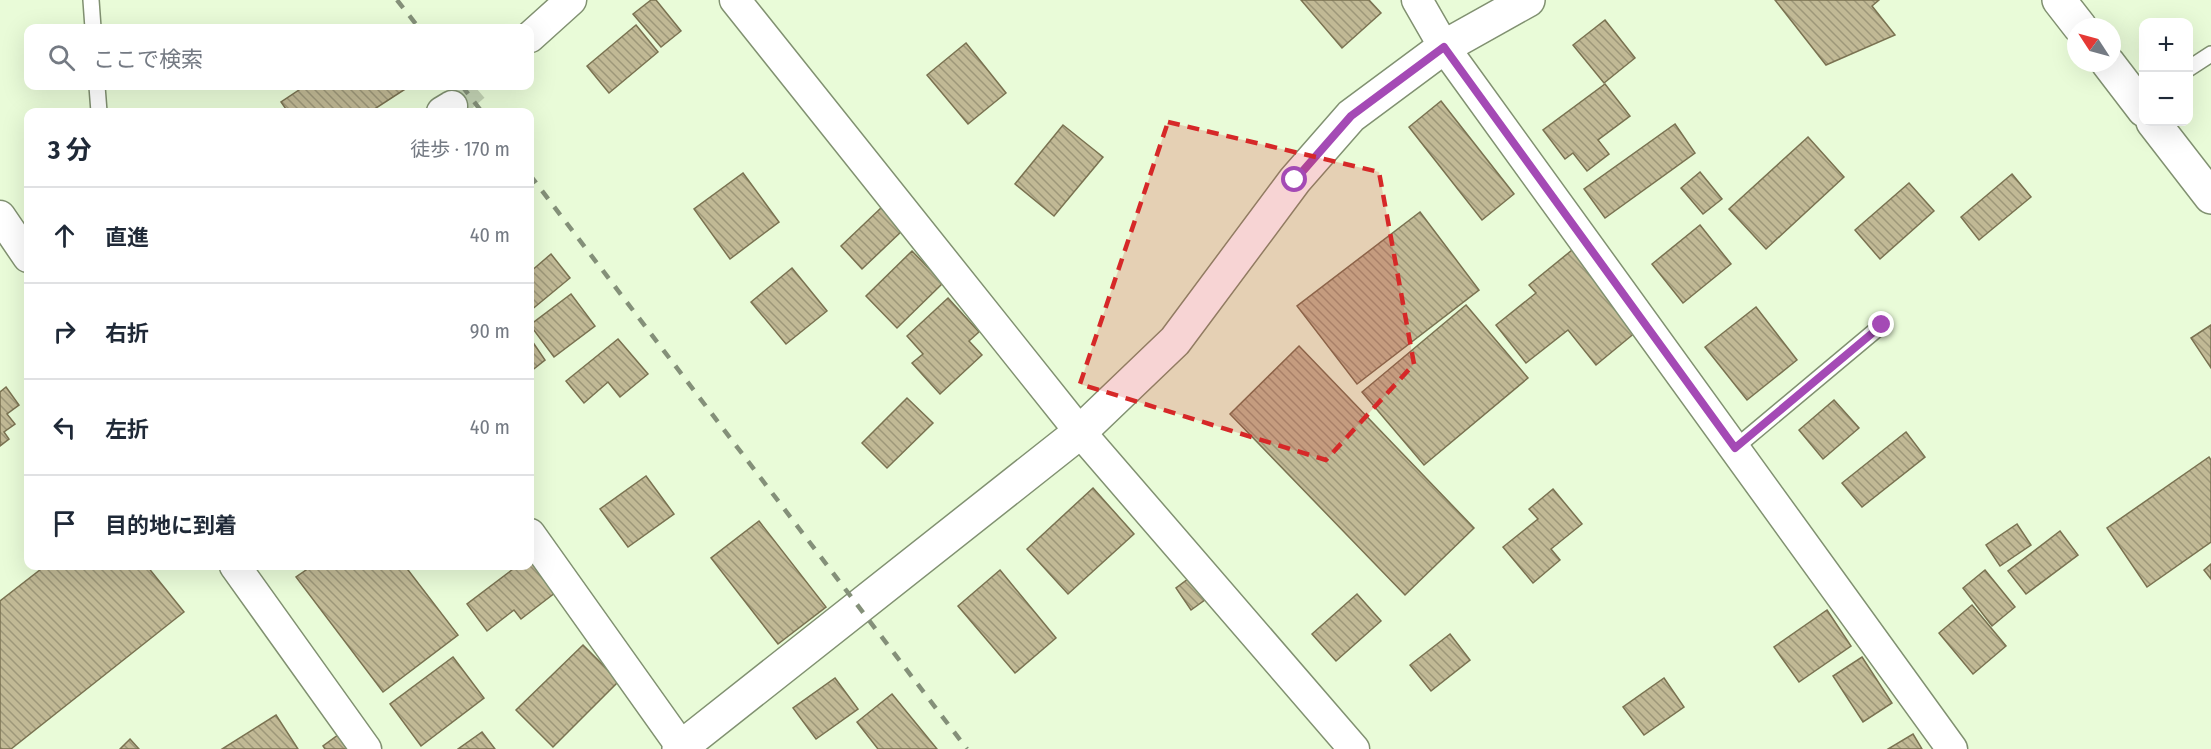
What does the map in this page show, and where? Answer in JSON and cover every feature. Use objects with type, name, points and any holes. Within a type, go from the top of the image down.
[{"type":"main road","points":[[681,748],[1080,432],[1175,341],[1295,180],[1351,116],[1444,47],[1528,0]]},
{"type":"main road","points":[[2059,0],[2073,18]]},
{"type":"main road","points":[[2115,72],[2139,102]]},
{"type":"main road","points":[[2158,126],[2211,197]]},
{"type":"street","points":[[534,33],[571,0]]},
{"type":"street","points":[[735,0],[1080,432],[1354,749]]},
{"type":"street","points":[[1417,0],[1444,47],[1735,448],[1948,747]]},
{"type":"street","points":[[0,216],[19,247]]},
{"type":"street","points":[[534,540],[681,748]]},
{"type":"street","points":[[238,570],[366,749]]},
{"type":"lane","points":[[91,0],[93,24]]},
{"type":"lane","points":[[2193,66],[2211,54]]},
{"type":"lane","points":[[97,90],[99,108]]},
{"type":"lane","points":[[1735,448],[1882,325]]},
{"type":"highlighted area","points":[[1168,122],[1379,172],[1414,364],[1326,460],[1080,384]]},
{"type":"building","points":[[651,0],[656,0],[681,31],[661,47],[633,14]]},
{"type":"building","points":[[1301,0],[1369,0],[1381,13],[1342,48]]},
{"type":"building","points":[[1775,0],[1879,0],[1872,6],[1895,35],[1826,65]]},
{"type":"building","points":[[1605,20],[1635,58],[1604,83],[1573,45]]},
{"type":"building","points":[[636,25],[658,52],[609,93],[587,66]]},
{"type":"building","points":[[966,43],[1006,93],[968,124],[927,75]]},
{"type":"building","points":[[1605,84],[1630,116],[1598,140],[1609,154],[1587,171],[1573,153],[1565,159],[1543,130]]},
{"type":"building","points":[[299,90],[404,90],[376,108],[285,108],[281,102]]},
{"type":"building","points":[[1441,101],[1514,194],[1482,220],[1409,127]]},
{"type":"building","points":[[1675,124],[1695,153],[1605,218],[1584,189]]},
{"type":"building","points":[[1063,125],[1103,157],[1054,216],[1015,184]]},
{"type":"building","points":[[1808,137],[1844,177],[1766,249],[1729,209]]},
{"type":"building","points":[[1700,172],[1722,199],[1703,214],[1681,188]]},
{"type":"building","points":[[743,173],[779,222],[730,259],[694,209]]},
{"type":"building","points":[[2012,174],[2031,197],[1979,240],[1961,217]]},
{"type":"building","points":[[1909,183],[1934,211],[1880,259],[1855,230]]},
{"type":"building","points":[[883,206],[904,229],[862,269],[841,246]]},
{"type":"building","points":[[1420,212],[1479,290],[1357,384],[1297,306]]},
{"type":"building","points":[[1700,225],[1731,264],[1683,303],[1652,264]]},
{"type":"building","points":[[1577,246],[1642,327],[1596,365],[1568,330],[1526,363],[1496,325],[1536,293],[1529,285]]},
{"type":"building","points":[[912,251],[943,283],[897,328],[866,296]]},
{"type":"building","points":[[551,254],[570,278],[534,308],[534,269]]},
{"type":"building","points":[[792,268],[827,311],[786,344],[751,302]]},
{"type":"building","points":[[571,294],[595,326],[554,357],[534,330],[534,322]]},
{"type":"building","points":[[948,298],[979,332],[969,341],[982,355],[940,394],[912,363],[923,354],[907,336]]},
{"type":"building","points":[[1466,305],[1528,378],[1424,465],[1362,392]]},
{"type":"building","points":[[1756,307],[1797,360],[1747,400],[1705,347]]},
{"type":"building","points":[[2211,325],[2211,368],[2191,338]]},
{"type":"building","points":[[618,339],[648,374],[620,397],[608,382],[584,403],[566,381]]},
{"type":"building","points":[[534,344],[545,360],[534,369]]},
{"type":"building","points":[[1299,346],[1474,528],[1405,595],[1230,414]]},
{"type":"building","points":[[6,387],[19,405],[7,414],[15,424],[4,432],[9,439],[0,446],[0,392]]},
{"type":"building","points":[[907,398],[933,423],[887,468],[862,443]]},
{"type":"building","points":[[1834,400],[1859,428],[1823,459],[1799,430]]},
{"type":"building","points":[[1906,432],[1925,457],[1862,507],[1842,483]]},
{"type":"building","points":[[2209,457],[2211,460],[2211,542],[2147,587],[2107,528]]},
{"type":"building","points":[[646,476],[674,514],[628,547],[600,509]]},
{"type":"building","points":[[1093,488],[1134,534],[1068,594],[1027,549]]},
{"type":"building","points":[[1553,489],[1582,524],[1551,549],[1560,560],[1533,583],[1503,547],[1538,519],[1529,509]]},
{"type":"building","points":[[759,521],[826,607],[778,644],[711,558]]},
{"type":"building","points":[[2017,524],[2031,545],[2000,566],[1986,545]]},
{"type":"building","points":[[2060,531],[2078,555],[2026,594],[2008,571]]},
{"type":"building","points":[[534,558],[577,576],[521,619],[514,610],[487,631],[467,604],[512,570],[534,570]]},
{"type":"building","points":[[2211,564],[2211,579],[2204,570]]},
{"type":"building","points":[[1204,567],[1220,589],[1191,610],[1176,588]]},
{"type":"building","points":[[40,570],[150,570],[184,612],[11,749],[0,749],[0,601]]},
{"type":"building","points":[[306,570],[408,570],[458,635],[383,692],[296,577]]},
{"type":"building","points":[[1000,570],[1056,638],[1015,673],[958,606]]},
{"type":"building","points":[[1985,570],[2015,607],[1992,626],[1963,588]]},
{"type":"building","points":[[1357,594],[1381,621],[1336,661],[1312,634]]},
{"type":"building","points":[[1972,605],[2006,646],[1973,674],[1939,633]]},
{"type":"building","points":[[1827,610],[1851,646],[1799,682],[1774,647]]},
{"type":"building","points":[[1450,634],[1470,660],[1431,691],[1410,665]]},
{"type":"building","points":[[583,645],[619,681],[553,747],[516,710]]},
{"type":"building","points":[[453,657],[484,698],[421,746],[390,704]]},
{"type":"building","points":[[1862,657],[1892,703],[1863,722],[1833,676]]},
{"type":"building","points":[[835,678],[858,709],[816,739],[793,708]]},
{"type":"building","points":[[1664,678],[1684,707],[1644,735],[1623,707]]},
{"type":"building","points":[[892,694],[937,749],[878,749],[857,722]]},
{"type":"building","points":[[276,715],[298,749],[222,749]]},
{"type":"building","points":[[357,721],[377,749],[325,749],[323,746]]},
{"type":"building","points":[[482,732],[495,749],[458,749]]},
{"type":"building","points":[[1913,734],[1922,749],[1888,749]]},
{"type":"building","points":[[130,739],[139,749],[120,749]]},
{"type":"tunnel","points":[[452,106],[470,90]]},
{"type":"railway","points":[[397,0],[416,24]]},
{"type":"railway","points":[[465,90],[479,108]]},
{"type":"railway","points":[[534,180],[967,749]]},
{"type":"route","points":[[1295,180],[1351,116],[1444,47],[1735,448],[1882,325]]}]
